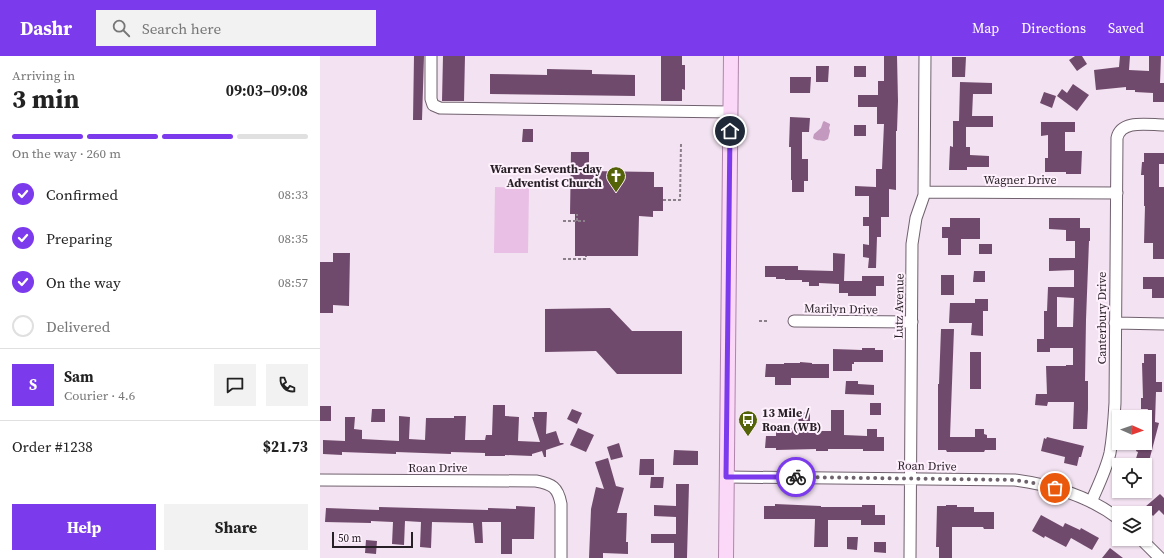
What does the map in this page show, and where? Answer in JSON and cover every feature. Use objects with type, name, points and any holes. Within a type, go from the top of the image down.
[{"type":"main road","points":[[726,558],[731,56]]},
{"type":"street","points":[[431,56],[432,106],[440,108],[730,112]]},
{"type":"street","name":"Lutz Avenue","points":[[910,558],[913,236],[918,210],[923,199],[924,192],[925,56]]},
{"type":"street","name":"Canterbury Drive","points":[[1091,502],[1104,472],[1110,453],[1114,429],[1117,138],[1120,130],[1130,125],[1164,125]]},
{"type":"street","name":"Wagner Drive","points":[[924,192],[1117,193]]},
{"type":"street","name":"Marilyn Drive","points":[[794,321],[912,322]]},
{"type":"street","points":[[1115,324],[1164,324]]},
{"type":"street","name":"Roan Drive","points":[[726,477],[910,478],[1021,481],[1055,488],[1091,502],[1112,514]]},
{"type":"street","name":"Roan Drive","points":[[320,480],[547,483],[555,488],[560,496],[560,558]]},
{"type":"street","points":[[1150,546],[1160,558],[1164,553]]},
{"type":"path","points":[[663,200],[680,200],[681,144]]},
{"type":"path","points":[[562,183],[570,183]]},
{"type":"path","points":[[577,214],[577,221]]},
{"type":"path","points":[[562,221],[584,221]]},
{"type":"path","points":[[563,259],[586,259],[586,256]]},
{"type":"path","points":[[759,320],[768,321]]},
{"type":"shaded area","points":[[824,121],[830,124],[828,139],[824,141],[815,140],[813,138],[814,134],[821,128]]},
{"type":"shaded area","points":[[495,187],[529,188],[528,253],[494,253]]},
{"type":"building","points":[[414,56],[424,56],[422,120],[413,120]]},
{"type":"building","points":[[443,56],[465,56],[464,101],[442,101]]},
{"type":"building","points":[[661,56],[682,56],[682,65],[685,65],[685,90],[682,89],[682,101],[661,101]]},
{"type":"building","points":[[884,56],[897,56],[898,101],[896,131],[896,190],[889,189],[889,217],[881,217],[881,237],[877,237],[876,268],[868,268],[869,258],[863,257],[863,244],[869,245],[869,226],[863,226],[863,217],[869,217],[869,196],[855,196],[855,186],[876,187],[876,169],[882,169],[884,124],[877,124],[877,107],[858,107],[858,95],[878,95],[878,81],[884,81]]},
{"type":"building","points":[[1075,56],[1082,56],[1087,64],[1077,71],[1069,60]]},
{"type":"building","points":[[1120,56],[1130,56],[1129,70],[1149,71],[1149,56],[1161,56],[1160,83],[1164,83],[1164,102],[1153,102],[1153,93],[1126,90],[1126,87],[1096,90],[1094,70],[1119,67]]},
{"type":"building","points":[[952,57],[966,57],[965,77],[952,77]]},
{"type":"building","points":[[816,66],[829,66],[828,82],[816,82]]},
{"type":"building","points":[[854,66],[866,66],[866,77],[854,77]]},
{"type":"building","points":[[547,69],[592,70],[592,74],[635,75],[635,96],[490,94],[490,74],[547,75]]},
{"type":"building","points":[[790,77],[811,77],[810,93],[790,93]]},
{"type":"building","points":[[960,82],[992,83],[992,94],[973,94],[972,116],[993,116],[993,127],[966,127],[966,147],[970,147],[970,155],[989,156],[989,167],[967,167],[967,170],[949,170],[950,146],[953,147],[953,121],[959,121]]},
{"type":"building","points":[[1073,84],[1089,95],[1077,111],[1057,96],[1062,89],[1067,93]]},
{"type":"building","points":[[1044,92],[1056,96],[1052,108],[1040,103]]},
{"type":"building","points":[[790,117],[810,118],[809,132],[802,132],[802,159],[808,159],[808,181],[804,181],[804,192],[792,192],[791,147],[789,147]]},
{"type":"building","points":[[1041,122],[1075,122],[1075,132],[1065,132],[1065,151],[1082,151],[1081,174],[1045,172],[1045,158],[1048,158],[1048,135],[1041,136]]},
{"type":"building","points":[[854,125],[866,125],[866,136],[854,136]]},
{"type":"building","points":[[523,129],[533,129],[533,142],[522,142]]},
{"type":"building","name":"Warren Seventh-day Adventist Church","points":[[571,152],[589,152],[589,171],[654,172],[654,187],[663,187],[663,211],[653,211],[653,217],[639,216],[638,256],[575,256],[575,214],[570,214]]},
{"type":"building","points":[[1144,153],[1164,153],[1164,164],[1159,164],[1159,187],[1164,187],[1164,259],[1153,259],[1153,243],[1144,243],[1144,175],[1141,175],[1142,162],[1144,162]]},
{"type":"building","points":[[950,218],[980,218],[980,239],[961,239],[961,255],[948,255],[948,238],[942,238],[942,227],[950,227]]},
{"type":"building","points":[[1049,218],[1080,218],[1080,228],[1090,228],[1085,381],[1088,381],[1087,429],[1073,429],[1074,402],[1048,402],[1047,406],[1035,405],[1036,394],[1047,394],[1046,366],[1073,365],[1073,348],[1050,348],[1050,352],[1037,352],[1037,339],[1044,339],[1044,311],[1047,311],[1048,287],[1074,287],[1074,270],[1049,271],[1049,258],[1075,258],[1075,241],[1066,241],[1066,230],[1049,229]],"holes":[[[1057,297],[1074,298],[1073,327],[1057,327]]]},
{"type":"building","points":[[979,244],[992,244],[992,254],[979,254]]},
{"type":"building","points":[[333,253],[350,253],[349,306],[333,305],[333,313],[320,313],[320,262],[333,262]]},
{"type":"building","points":[[833,253],[845,254],[844,281],[862,281],[862,276],[884,276],[884,286],[876,286],[876,296],[848,296],[848,293],[839,293],[839,284],[819,283],[819,286],[809,286],[809,282],[802,282],[802,280],[785,280],[776,279],[776,277],[765,277],[765,266],[798,266],[798,270],[833,271]]},
{"type":"building","points":[[974,271],[985,271],[985,282],[973,282]]},
{"type":"building","points":[[941,275],[954,275],[954,295],[941,295]]},
{"type":"building","points":[[1143,277],[1164,277],[1164,298],[1152,298],[1152,289],[1143,289]]},
{"type":"building","points":[[975,299],[988,299],[988,311],[983,311],[983,336],[971,335],[972,323],[949,323],[950,303],[975,303]]},
{"type":"building","points":[[610,308],[632,331],[682,331],[682,374],[617,374],[596,351],[545,352],[545,309]]},
{"type":"building","points":[[941,329],[954,329],[950,437],[975,437],[975,429],[984,429],[984,434],[987,435],[987,438],[996,438],[996,450],[985,450],[984,452],[947,452],[946,450],[938,450],[938,384]]},
{"type":"building","points":[[862,348],[875,348],[875,350],[883,350],[883,362],[854,362],[854,364],[852,364],[852,371],[833,371],[833,349],[862,350]]},
{"type":"building","points":[[970,352],[981,352],[981,389],[970,389]]},
{"type":"building","points":[[1144,354],[1156,354],[1156,382],[1162,382],[1162,392],[1156,392],[1155,422],[1159,423],[1152,450],[1152,410],[1141,409],[1141,398],[1143,398],[1142,363],[1144,363]]},
{"type":"building","points":[[800,362],[829,364],[829,378],[791,378],[791,385],[775,385],[775,377],[765,377],[766,364]]},
{"type":"building","points":[[846,381],[858,381],[858,384],[874,385],[874,395],[845,394]]},
{"type":"building","points":[[870,403],[881,403],[881,415],[870,415]]},
{"type":"building","points":[[493,405],[505,405],[505,416],[519,417],[518,441],[540,442],[532,417],[534,417],[534,412],[547,412],[546,434],[556,431],[560,443],[564,444],[546,450],[546,457],[544,457],[542,451],[532,454],[532,456],[485,456],[485,453],[451,452],[451,454],[342,452],[342,455],[323,454],[323,440],[345,441],[345,417],[355,417],[354,429],[362,430],[362,439],[399,441],[399,416],[410,417],[409,439],[425,440],[426,418],[454,418],[454,416],[466,416],[465,440],[485,440],[486,435],[492,435]]},
{"type":"building","points":[[320,406],[331,406],[331,421],[320,421]]},
{"type":"building","points":[[372,409],[385,409],[385,422],[371,422]]},
{"type":"building","points":[[572,409],[582,413],[577,424],[567,419]]},
{"type":"building","points":[[831,410],[844,410],[844,435],[867,436],[867,429],[877,429],[877,437],[884,437],[884,451],[863,451],[863,449],[828,449],[828,451],[816,451],[816,449],[776,450],[776,448],[765,448],[766,436],[776,436],[776,428],[798,428],[799,412],[810,413],[810,431],[831,431]]},
{"type":"building","points":[[578,428],[594,435],[586,452],[570,445]]},
{"type":"building","points":[[1047,437],[1084,446],[1077,466],[1064,463],[1065,457],[1041,451],[1044,438],[1046,439]]},
{"type":"building","points":[[619,443],[623,457],[611,460],[607,447]]},
{"type":"building","points":[[674,450],[698,451],[698,465],[673,465]]},
{"type":"building","points":[[1152,450],[1150,458],[1136,458],[1138,452],[1136,451]]},
{"type":"building","points":[[608,458],[616,486],[624,488],[617,513],[627,513],[626,542],[628,542],[628,554],[603,553],[603,558],[589,558],[591,509],[596,487],[604,489],[595,462]]},
{"type":"building","points":[[640,459],[654,459],[654,475],[639,475]]},
{"type":"building","points":[[651,477],[664,477],[663,488],[650,488]]},
{"type":"building","points":[[676,484],[689,484],[687,558],[674,558],[674,543],[651,543],[651,534],[676,534],[676,517],[654,516],[654,505],[676,506]]},
{"type":"building","points":[[1160,494],[1164,498],[1164,515],[1159,510],[1153,516],[1152,506],[1146,506]]},
{"type":"building","points":[[775,504],[821,507],[862,507],[862,505],[875,505],[875,515],[885,515],[885,525],[861,525],[861,520],[828,520],[828,547],[814,547],[815,519],[764,519],[764,506],[775,506]]},
{"type":"building","points":[[957,505],[957,507],[974,507],[974,512],[994,512],[994,529],[984,529],[983,527],[952,527],[952,558],[939,558],[939,547],[936,547],[937,506]]},
{"type":"building","points":[[516,506],[535,507],[534,539],[512,539],[512,554],[501,554],[501,522],[482,522],[483,543],[475,543],[473,523],[432,522],[431,548],[420,547],[421,522],[405,521],[404,545],[392,544],[393,522],[325,522],[326,508],[379,510],[379,507],[488,510],[488,508],[516,509]]},
{"type":"building","points":[[1041,515],[1063,527],[1065,523],[1080,530],[1081,528],[1099,538],[1092,550],[1071,538],[1066,547],[1045,536],[1044,538],[1032,531]]},
{"type":"building","points":[[847,537],[858,537],[857,550],[847,549]]},
{"type":"building","points":[[366,540],[377,541],[376,554],[365,553]]},
{"type":"building","points":[[874,542],[886,542],[886,553],[874,552]]},
{"type":"building","points":[[1110,548],[1123,558],[1102,558]]},
{"type":"way so far","points":[[796,477],[1015,480],[1055,488]]},
{"type":"place","name":"Warren Seventh-day Adventist Church","points":[[616,193]]},
{"type":"place","name":"13 Mile / Roan (WB)","points":[[748,437]]},
{"type":"route","points":[[730,131],[726,477],[796,477]]}]
